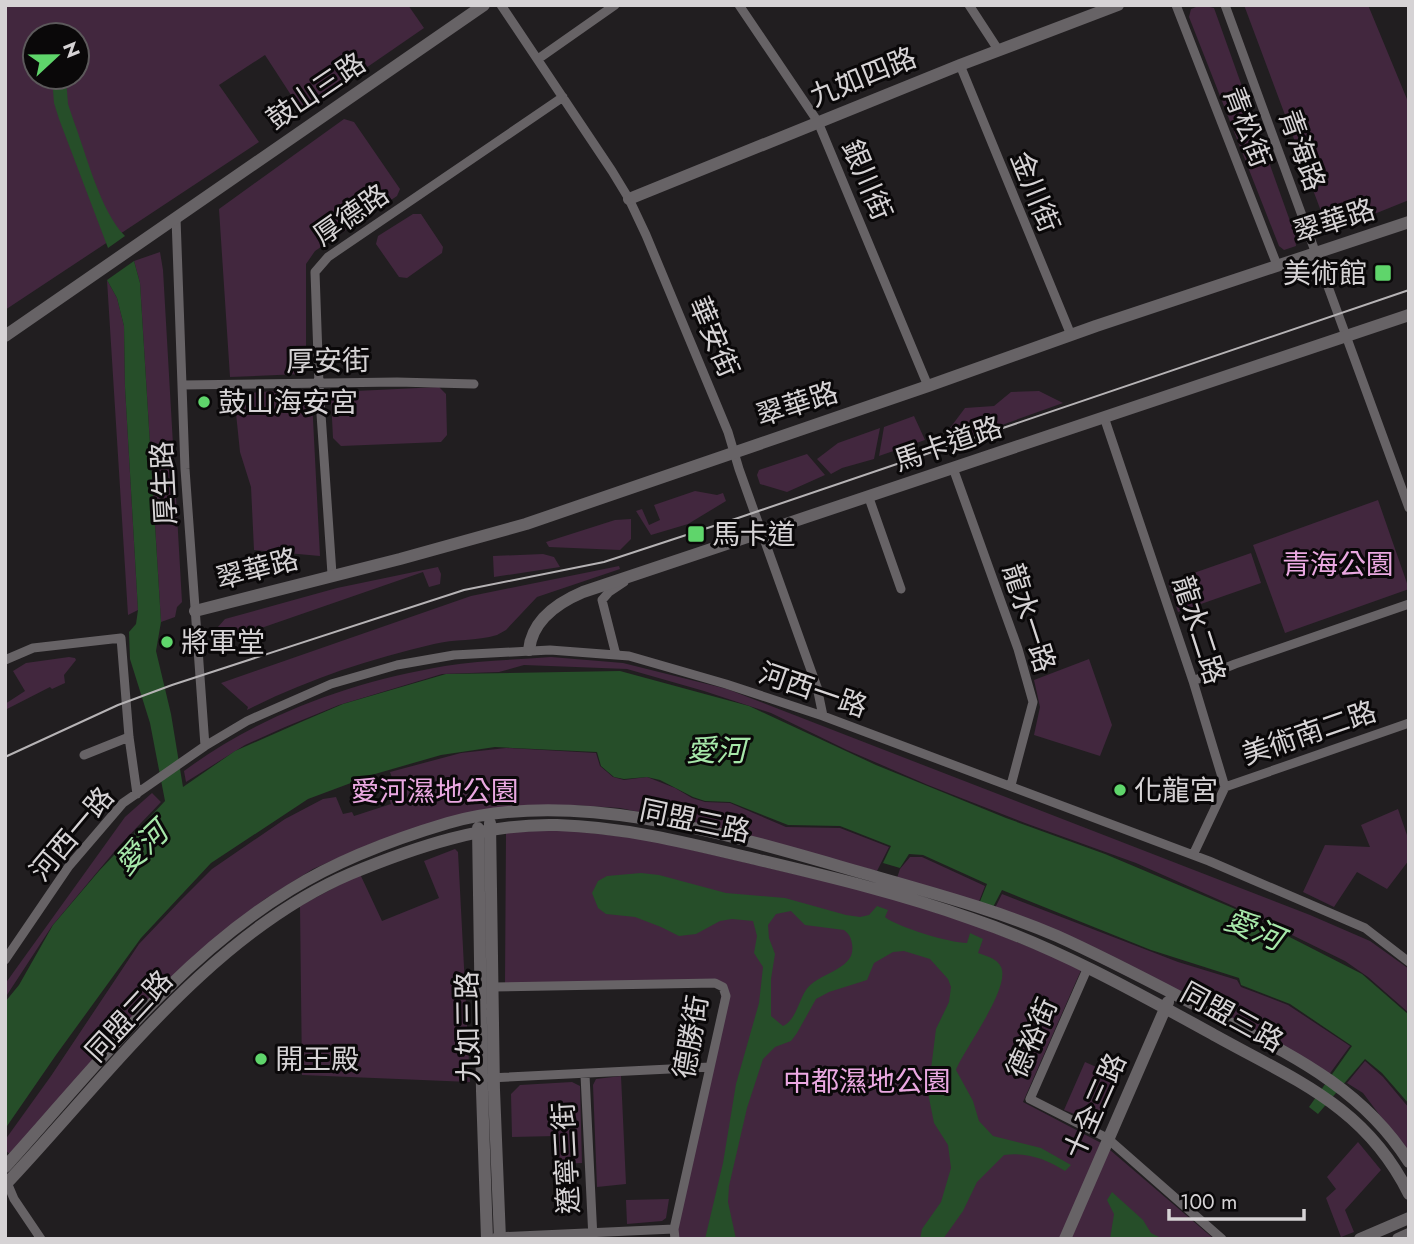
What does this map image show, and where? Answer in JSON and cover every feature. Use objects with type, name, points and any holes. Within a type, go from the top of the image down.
[{"type":"street","name":"鼓山三路","points":[[5,336],[176,218],[467,10],[484,5]]},
{"type":"street","name":"華安街","points":[[501,5],[629,199],[668,284],[729,432],[817,687],[823,716]]},
{"type":"street","points":[[538,59],[615,5]]},
{"type":"street","name":"銀川街","points":[[739,5],[818,122],[928,386]]},
{"type":"street","points":[[969,5],[999,51]]},
{"type":"street","name":"九如四路","points":[[629,199],[960,65],[1118,5]]},
{"type":"street","name":"青松街","points":[[1176,5],[1277,265]]},
{"type":"street","name":"青海路","points":[[1225,5],[1409,508]]},
{"type":"street","name":"金川街","points":[[960,65],[1071,335]]},
{"type":"street","name":"厚德路","points":[[332,575],[319,384],[315,272],[323,260],[563,97]]},
{"type":"street","name":"厚生路","points":[[176,218],[185,469],[205,746]]},
{"type":"street","name":"翠華路","points":[[195,611],[527,524],[1071,335],[1409,222]]},
{"type":"street","name":"馬卡道路","points":[[529,650],[533,632],[558,604],[583,592],[1409,315]]},
{"type":"street","name":"厚安街","points":[[183,386],[397,382],[474,384]]},
{"type":"street","name":"龍水二路","points":[[1104,417],[1193,681],[1225,787]]},
{"type":"street","name":"龍水一路","points":[[953,468],[1018,649],[1033,702],[1011,785]]},
{"type":"street","points":[[869,498],[901,589]]},
{"type":"street","points":[[616,655],[601,605],[602,600],[609,592],[639,573]]},
{"type":"street","points":[[1193,681],[1409,604]]},
{"type":"street","points":[[5,660],[33,648],[121,638],[129,737],[137,794]]},
{"type":"street","name":"河西一路","points":[[5,960],[75,859],[123,803],[205,746],[247,721],[287,702],[360,675],[433,657],[529,650],[629,656],[823,716],[1193,855],[1365,928],[1409,962]]},
{"type":"street","name":"美術南二路","points":[[1225,787],[1409,723]]},
{"type":"street","points":[[83,755],[129,737]]},
{"type":"street","points":[[1193,855],[1225,787]]},
{"type":"street","name":"同盟三路","points":[[5,1167],[105,1052],[159,998],[234,929],[289,890],[342,863],[451,822],[550,810],[600,813],[656,821],[769,846],[980,907],[1056,936],[1296,1058],[1335,1083],[1370,1111],[1409,1162]]},
{"type":"street","name":"九如三路","points":[[484,816],[493,1238]]},
{"type":"street","name":"同盟三路","points":[[6,1182],[165,1010],[244,939],[297,902],[347,876],[420,848],[484,832],[551,824],[656,835],[876,888],[975,919],[1088,967],[1287,1075],[1344,1110],[1360,1124],[1388,1158],[1409,1194]]},
{"type":"street","name":"九如三路","points":[[484,832],[492,988],[488,1078]]},
{"type":"street","points":[[385,845],[390,859]]},
{"type":"street","points":[[289,890],[297,902]]},
{"type":"street","name":"德裕街","points":[[1088,967],[1030,1100],[1107,1138],[1222,1239]]},
{"type":"street","name":"德勝街","points":[[492,988],[715,983],[723,987],[726,996],[675,1234]]},
{"type":"street","name":"十全三路","points":[[1065,1239],[1172,993]]},
{"type":"street","points":[[488,1078],[710,1067]]},
{"type":"street","name":"遼寧三街","points":[[586,1074],[593,1235]]},
{"type":"street","points":[[1388,1158],[1400,1147]]},
{"type":"street","points":[[6,1182],[41,1239]]},
{"type":"street","points":[[1360,1239],[1409,1218]]},
{"type":"street","points":[[493,1238],[675,1234]]},
{"type":"street","points":[[1398,1239],[1409,1234]]},
{"type":"green space","points":[[5,5],[408,5],[424,28],[302,112],[265,55],[219,85],[259,142],[5,310]]},
{"type":"green space","points":[[1201,5],[1214,8],[1295,235],[1296,246],[1284,250],[1279,246],[1189,17],[1191,9]]},
{"type":"green space","points":[[1244,5],[1368,5],[1409,104],[1409,200],[1342,227],[1325,222]]},
{"type":"green space","points":[[344,119],[354,122],[400,189],[397,196],[315,251],[306,264],[306,366],[301,374],[230,377],[219,209]]},
{"type":"green space","points":[[413,214],[421,214],[443,247],[442,253],[407,278],[399,277],[376,244],[378,236]]},
{"type":"green space","points":[[160,252],[182,602],[177,607],[175,617],[161,622],[140,283],[134,261]]},
{"type":"green space","points":[[107,280],[117,298],[124,326],[138,610],[128,615]]},
{"type":"green space","points":[[439,387],[446,394],[447,435],[441,442],[341,446],[333,438],[331,399],[335,392]]},
{"type":"green space","points":[[302,389],[312,400],[320,556],[254,550],[251,487],[240,452],[234,394]]},
{"type":"green space","points":[[1039,391],[1063,403],[943,446],[941,440],[965,408],[994,406],[1011,392]]},
{"type":"green space","points":[[914,416],[925,440],[879,456],[884,427]]},
{"type":"green space","points":[[880,428],[874,459],[831,474],[817,459],[838,443]]},
{"type":"green space","points":[[807,454],[825,475],[787,492],[760,484],[757,475],[759,470]]},
{"type":"green space","points":[[695,491],[717,495],[723,493],[726,501],[688,524],[651,535],[636,511],[642,509],[649,525],[660,520],[654,505]]},
{"type":"green space","name":"青海公園","points":[[1378,500],[1409,589],[1285,633],[1253,545]]},
{"type":"green space","points":[[631,519],[631,539],[620,550],[549,547],[546,542],[615,520]]},
{"type":"green space","points":[[1251,553],[1261,583],[1178,612],[1168,582]]},
{"type":"green space","points":[[543,554],[554,557],[560,567],[494,577],[493,556]]},
{"type":"green space","points":[[619,566],[620,569],[537,597],[506,630],[497,635],[449,641],[386,656],[315,680],[247,710],[248,707],[221,683],[471,596]]},
{"type":"green space","points":[[438,567],[441,574],[440,584],[429,587],[423,572],[238,636],[226,630],[210,636],[225,619],[337,588]]},
{"type":"green space","points":[[69,657],[76,660],[64,675],[65,683],[52,689],[50,687],[5,710],[5,704],[25,691],[13,671],[26,663]]},
{"type":"green space","points":[[551,657],[623,663],[727,689],[1310,915],[1370,941],[1409,969],[1409,1013],[1345,961],[1233,906],[1136,863],[928,785],[771,713],[627,669],[524,665],[499,672],[442,674],[339,705],[285,727],[245,745],[186,782],[184,771],[213,751],[276,717],[341,691],[445,666]]},
{"type":"green space","points":[[1089,659],[1112,725],[1100,756],[1034,735],[1040,707],[1034,680]]},
{"type":"green space","name":"愛河濕地公園","points":[[506,748],[596,753],[600,766],[613,777],[624,780],[647,777],[692,798],[705,802],[730,803],[786,827],[840,828],[889,847],[877,871],[663,817],[620,808],[572,805],[534,806],[377,841],[313,869],[265,899],[227,928],[11,1155],[5,1150],[5,1140],[139,944],[212,869],[285,819],[323,799],[336,797],[343,814],[352,812],[354,816],[391,804],[389,798],[398,795],[390,772],[461,753]]},
{"type":"green space","points":[[152,793],[161,802],[119,846],[52,926],[5,998],[5,984],[125,817]]},
{"type":"green space","points":[[1398,809],[1409,841],[1409,860],[1387,889],[1357,872],[1334,907],[1303,892],[1325,845],[1370,847],[1361,825]]},
{"type":"green space","name":"中都濕地公園","points":[[560,829],[649,840],[876,893],[974,925],[1082,968],[1023,1102],[1103,1144],[1214,1239],[675,1239],[723,987],[505,983],[506,833]]},
{"type":"green space","points":[[455,849],[458,852],[470,1082],[302,1075],[300,906],[360,874],[382,921],[439,898],[424,861]]},
{"type":"green space","points":[[910,857],[922,857],[985,886],[978,904],[897,878],[900,869]]},
{"type":"green space","points":[[1002,894],[1178,962],[1237,980],[1241,987],[1288,1005],[1350,1046],[1328,1076],[994,910]]},
{"type":"green space","points":[[1365,1061],[1383,1077],[1409,1108],[1409,1154],[1363,1093],[1347,1083]]},
{"type":"green space","points":[[1085,1062],[1119,1077],[1100,1118],[1092,1121],[1064,1110]]},
{"type":"green space","points":[[621,1076],[626,1184],[597,1187],[593,1085],[596,1079]]},
{"type":"green space","points":[[572,1082],[580,1086],[582,1163],[557,1164],[556,1136],[512,1137],[511,1094],[520,1085]]},
{"type":"green space","points":[[1358,1142],[1381,1170],[1345,1210],[1354,1232],[1341,1237],[1326,1198],[1336,1189],[1327,1177]]},
{"type":"green space","points":[[669,1199],[666,1218],[662,1221],[627,1224],[626,1200]]},
{"type":"water","points":[[53,91],[67,91],[68,104],[101,197],[125,236],[108,248],[59,119]]},
{"type":"water","name":"愛河","points":[[134,261],[140,283],[161,622],[156,651],[171,714],[183,787],[235,751],[301,722],[343,704],[446,674],[620,671],[749,706],[876,765],[1006,818],[1105,854],[1233,908],[1362,974],[1409,1015],[1409,1104],[1382,1073],[1365,1059],[1318,1114],[1309,1107],[1352,1046],[1290,1004],[1241,985],[1239,978],[1151,950],[1002,890],[992,909],[979,904],[987,884],[923,855],[909,854],[900,868],[883,863],[891,846],[840,826],[788,825],[730,802],[705,801],[693,797],[660,780],[647,777],[614,777],[601,766],[597,752],[495,747],[441,755],[375,774],[308,799],[211,863],[141,938],[5,1129],[5,1002],[19,985],[53,925],[165,801],[150,723],[130,659],[129,632],[136,624],[138,610],[124,326],[117,298],[107,280]]},
{"type":"water","points":[[641,873],[659,875],[726,893],[785,898],[860,917],[869,915],[877,906],[888,910],[885,917],[891,921],[924,934],[967,943],[970,933],[983,939],[978,953],[997,961],[1002,977],[993,1003],[956,1070],[973,1101],[979,1121],[993,1136],[1041,1148],[1071,1165],[1065,1171],[1036,1157],[1004,1155],[977,1182],[963,1211],[943,1239],[920,1239],[922,1229],[941,1202],[951,1168],[948,1145],[934,1123],[928,1093],[936,1029],[949,1002],[951,987],[948,979],[930,959],[904,951],[893,952],[874,963],[867,980],[816,999],[791,1041],[775,1047],[763,1059],[747,1108],[729,1186],[728,1202],[736,1239],[705,1239],[723,1163],[736,1084],[759,1003],[763,967],[754,953],[757,936],[753,921],[720,921],[696,934],[679,936],[635,917],[606,914],[598,908],[592,893],[598,881],[607,876]],"holes":[[[791,911],[805,925],[844,930],[851,939],[852,953],[843,965],[806,990],[791,1020],[783,1026],[771,1016],[771,979],[775,954],[768,925],[776,914]]]},
{"type":"water","points":[[1112,1192],[1143,1220],[1151,1233],[1163,1239],[1110,1239],[1114,1214],[1107,1200]]},
{"type":"tram line","points":[[5,757],[118,705],[172,685],[464,590],[604,562],[1409,290]]},
{"type":"place","name":"美術館","points":[[1383,273]]},
{"type":"place","name":"鼓山海安宮","points":[[204,402]]},
{"type":"place","name":"馬卡道","points":[[696,534]]},
{"type":"place","name":"將軍堂","points":[[167,642]]},
{"type":"place","name":"化龍宮","points":[[1120,790]]},
{"type":"place","name":"開王殿","points":[[261,1059]]}]
